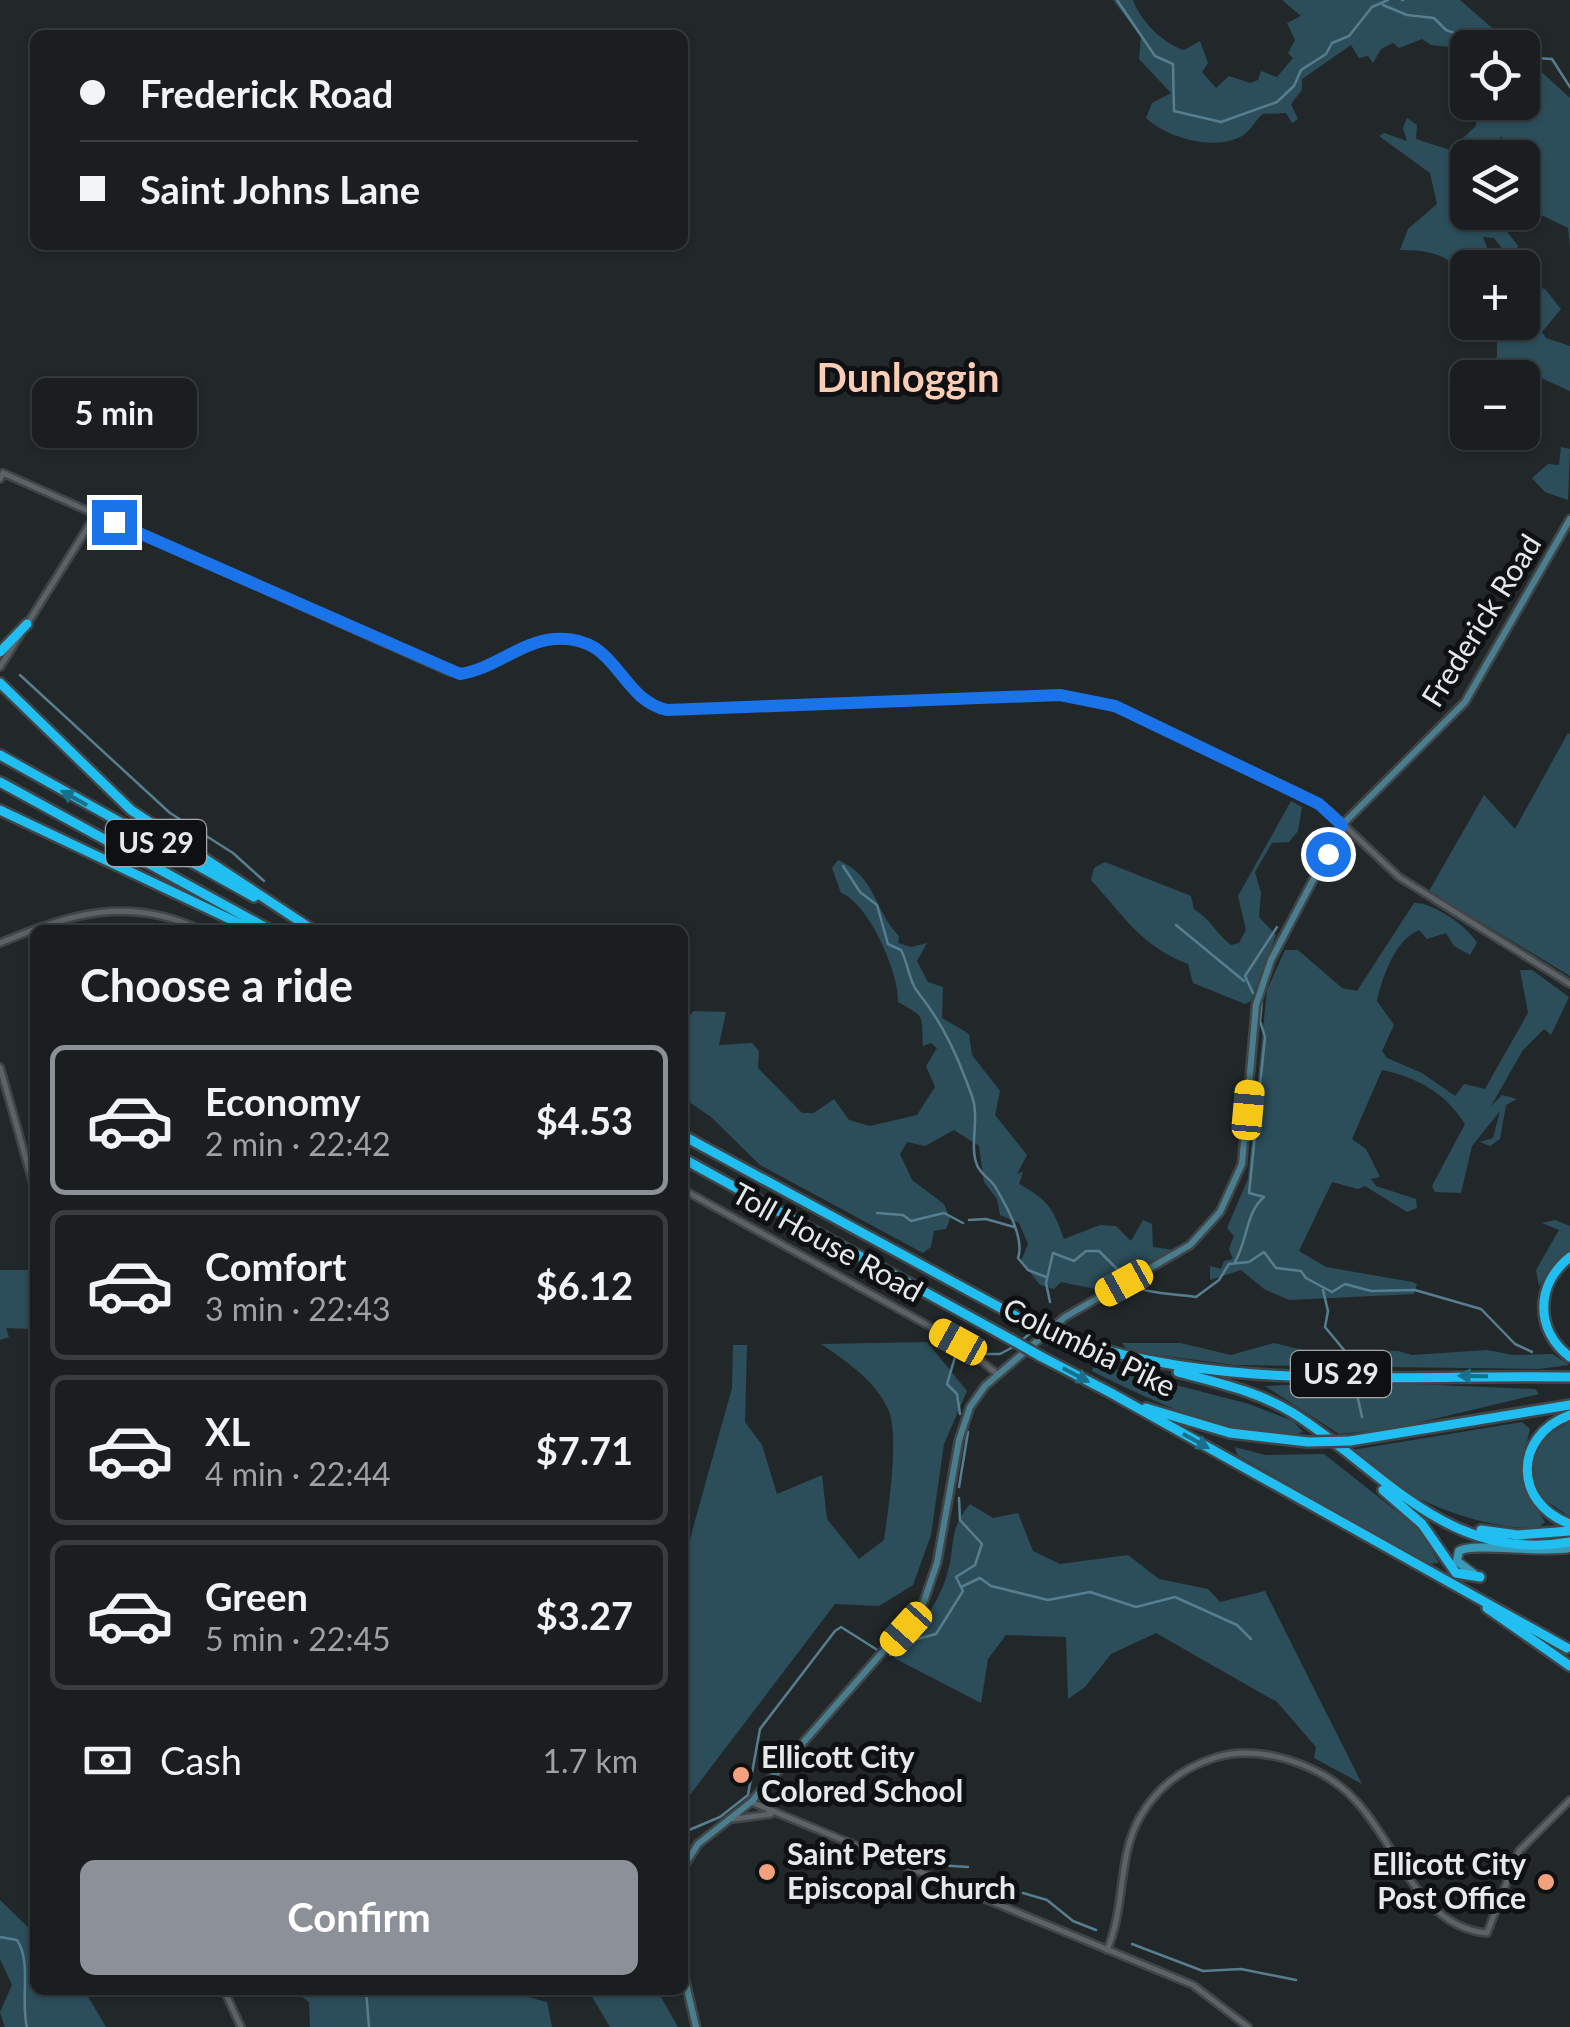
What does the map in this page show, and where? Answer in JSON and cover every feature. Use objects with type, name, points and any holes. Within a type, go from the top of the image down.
[{"type":"highway","points":[[0,652],[27,624]]},
{"type":"highway","points":[[0,683],[116,798],[306,925]]},
{"type":"highway","name":"US 29","points":[[0,755],[304,925]]},
{"type":"highway","name":"US 29","points":[[0,782],[261,925]]},
{"type":"highway","points":[[0,810],[242,925]]},
{"type":"highway","name":"Columbia Pike","points":[[688,1138],[1032,1325],[1113,1354],[1229,1372],[1570,1377]]},
{"type":"highway","name":"Columbia Pike","points":[[688,1161],[1111,1394],[1209,1428],[1308,1442],[1350,1441],[1570,1406]]},
{"type":"highway","points":[[1570,1258],[1551,1277],[1542,1307],[1551,1338],[1570,1357]]},
{"type":"highway","points":[[1113,1354],[1246,1390],[1295,1414],[1403,1498],[1435,1516],[1502,1540],[1570,1545]]},
{"type":"highway","points":[[1111,1394],[1569,1649]]},
{"type":"highway","points":[[1570,1415],[1548,1426],[1534,1440],[1526,1475],[1539,1506],[1570,1528]]},
{"type":"highway","points":[[1340,1450],[1422,1524],[1456,1572],[1469,1579],[1480,1578]]},
{"type":"highway","points":[[1435,1516],[1504,1534],[1570,1528]]},
{"type":"highway","points":[[1395,1552],[1514,1624],[1570,1666]]},
{"type":"main road","name":"Frederick Road","points":[[688,1860],[698,1844],[768,1784],[922,1607],[938,1562],[964,1420],[977,1396],[996,1374],[1064,1318],[1190,1245],[1212,1224],[1236,1185],[1244,1148],[1258,989],[1342,825],[1465,702],[1570,519]]},
{"type":"main road","points":[[1480,1578],[1459,1566],[1457,1556],[1463,1548],[1530,1552],[1570,1545]]},
{"type":"main road","points":[[688,1993],[696,2027]]},
{"type":"street","points":[[0,479],[3,473],[450,672],[474,671],[534,644],[557,639],[582,642],[602,652],[646,702],[667,710],[1088,698],[1299,793],[1330,812],[1399,877],[1570,984]]},
{"type":"street","points":[[0,667],[96,514]]},
{"type":"street","points":[[87,528],[110,520]]},
{"type":"street","points":[[42,925],[110,908],[159,914],[188,925]]},
{"type":"street","points":[[0,943],[30,930]]},
{"type":"street","points":[[0,1067],[30,1173]]},
{"type":"street","name":"Toll House Road","points":[[688,1192],[958,1342],[996,1374]]},
{"type":"street","points":[[1107,1950],[1120,1912],[1128,1846],[1147,1805],[1189,1768],[1221,1756],[1249,1753],[1288,1760],[1335,1782],[1368,1816],[1409,1879],[1432,1905],[1462,1926],[1487,1933],[1519,1851],[1570,1800]]},
{"type":"street","points":[[768,1784],[764,1800],[770,1814]]},
{"type":"street","points":[[751,1802],[770,1814],[1194,1986],[1248,2027]]},
{"type":"street","points":[[719,1826],[750,1815],[770,1814]]},
{"type":"street","points":[[226,1995],[241,2027]]},
{"type":"shaded area","points":[[1113,0],[1133,0],[1153,30],[1176,47],[1184,50],[1200,41],[1208,63],[1202,72],[1216,88],[1229,76],[1250,83],[1258,80],[1261,71],[1277,77],[1293,58],[1288,53],[1295,40],[1287,23],[1301,16],[1282,0],[1460,0],[1494,30],[1450,30],[1450,47],[1431,45],[1422,39],[1399,48],[1393,43],[1381,49],[1373,63],[1368,56],[1359,58],[1351,45],[1302,79],[1302,90],[1291,104],[1298,119],[1292,123],[1286,113],[1263,114],[1240,137],[1216,143],[1177,136],[1146,118],[1152,103],[1171,93],[1139,59],[1141,37]]},
{"type":"shaded area","points":[[1540,71],[1570,98],[1570,247],[1568,228],[1540,214],[1540,140],[1462,140],[1476,126],[1476,120],[1540,120]]},
{"type":"shaded area","points":[[1407,118],[1417,125],[1416,139],[1450,150],[1450,230],[1506,230],[1518,246],[1516,250],[1503,250],[1494,238],[1483,237],[1488,250],[1450,250],[1450,262],[1429,252],[1400,250],[1408,229],[1437,204],[1430,173],[1379,136],[1384,133],[1407,141],[1403,128]]},
{"type":"shaded area","points":[[1540,288],[1545,289],[1561,309],[1542,332],[1546,338],[1570,346],[1570,391],[1540,378],[1540,360],[1495,360],[1497,340],[1540,340]]},
{"type":"shaded area","points":[[1561,447],[1570,449],[1568,500],[1545,492],[1532,478],[1548,464],[1559,465]]},
{"type":"shaded area","points":[[1568,733],[1570,976],[1429,891],[1484,795],[1515,829]]},
{"type":"shaded area","points":[[1291,801],[1302,807],[1298,831],[1289,842],[1272,843],[1255,872],[1261,893],[1259,917],[1276,935],[1251,1001],[1245,1004],[1193,983],[1188,964],[1145,939],[1091,880],[1094,868],[1105,862],[1191,896],[1194,909],[1231,945],[1239,943],[1246,930],[1238,896]]},
{"type":"shaded area","points":[[838,860],[868,885],[899,936],[898,943],[911,947],[927,943],[917,961],[928,982],[943,987],[942,1018],[969,1034],[972,1055],[1000,1091],[995,1115],[1027,1155],[1017,1174],[1023,1172],[1019,1184],[1048,1206],[1064,1239],[1100,1225],[1116,1226],[1131,1241],[1143,1220],[1152,1224],[1153,1247],[1182,1251],[1101,1296],[1095,1289],[1061,1282],[1054,1289],[1040,1285],[1021,1261],[1028,1244],[1019,1223],[1000,1215],[997,1199],[984,1182],[979,1146],[954,1130],[925,1146],[907,1142],[900,1154],[912,1180],[944,1204],[950,1219],[946,1229],[934,1231],[931,1247],[923,1253],[760,1165],[711,1117],[688,1101],[688,1017],[694,1011],[726,1012],[719,1045],[752,1043],[759,1051],[758,1068],[802,1113],[814,1113],[834,1099],[849,1120],[870,1126],[917,1115],[935,1087],[926,1066],[937,1048],[931,1043],[923,1046],[920,1018],[898,1002],[894,975],[881,941],[862,910],[841,893],[832,868]]},
{"type":"shaded area","points":[[1414,903],[1449,916],[1477,943],[1470,955],[1454,946],[1446,933],[1427,939],[1419,930],[1403,942],[1386,971],[1377,1001],[1394,1025],[1382,1051],[1387,1058],[1422,1073],[1455,1096],[1464,1084],[1485,1089],[1528,1013],[1520,970],[1532,970],[1569,997],[1551,1035],[1544,1029],[1523,1050],[1491,1106],[1502,1095],[1517,1099],[1506,1105],[1500,1139],[1490,1146],[1480,1142],[1493,1138],[1500,1111],[1472,1146],[1461,1193],[1435,1192],[1432,1186],[1465,1124],[1430,1088],[1382,1070],[1352,1139],[1366,1149],[1380,1177],[1371,1179],[1376,1186],[1416,1199],[1417,1208],[1407,1212],[1365,1186],[1358,1189],[1332,1182],[1299,1251],[1326,1267],[1412,1282],[1417,1284],[1414,1294],[1289,1300],[1264,1289],[1241,1270],[1210,1280],[1210,1266],[1221,1269],[1224,1261],[1233,1259],[1229,1249],[1234,1236],[1227,1228],[1248,1179],[1267,990],[1285,950],[1298,950],[1342,988],[1357,991]]},
{"type":"shaded area","points":[[1555,1220],[1570,1226],[1570,1252],[1551,1267],[1539,1286],[1536,1270],[1559,1230],[1542,1223]]},
{"type":"shaded area","points":[[0,1270],[30,1270],[30,1329],[6,1328],[9,1337],[0,1340]]},
{"type":"shaded area","points":[[927,1342],[967,1391],[944,1444],[931,1535],[913,1585],[879,1606],[835,1604],[688,1797],[688,1546],[732,1388],[733,1345],[747,1345],[745,1422],[762,1445],[777,1494],[822,1475],[827,1519],[859,1559],[884,1540],[892,1473],[893,1436],[888,1409],[868,1380],[821,1344]]},
{"type":"shaded area","points":[[1122,1343],[1180,1343],[1231,1355],[1274,1343],[1324,1355],[1487,1350],[1513,1355],[1553,1354],[1569,1365],[1539,1369],[1234,1365],[1128,1351]]},
{"type":"shaded area","points":[[1095,1364],[1249,1404],[1293,1421],[1303,1432],[1282,1436],[1256,1434],[1196,1417],[1092,1371]]},
{"type":"shaded area","points":[[1365,1382],[1535,1389],[1539,1394],[1392,1429],[1339,1434],[1265,1386]]},
{"type":"shaded area","points":[[1522,1422],[1530,1429],[1522,1479],[1545,1522],[1538,1528],[1489,1523],[1437,1507],[1389,1481],[1352,1450]]},
{"type":"shaded area","points":[[1570,1422],[1570,1517],[1539,1496],[1530,1466],[1543,1438]]},
{"type":"shaded area","points":[[1235,1447],[1265,1455],[1324,1454],[1419,1529],[1439,1563],[1427,1564],[1237,1455]]},
{"type":"shaded area","points":[[970,1504],[993,1518],[1018,1513],[1033,1551],[1060,1564],[1128,1555],[1159,1579],[1208,1589],[1220,1602],[1265,1591],[1362,1784],[1314,1758],[1316,1747],[1277,1702],[1156,1633],[1111,1654],[1085,1687],[1068,1699],[1066,1637],[1006,1635],[988,1659],[981,1703],[894,1658],[942,1589],[958,1523]]},
{"type":"shaded area","points":[[0,1900],[30,1929],[30,1995],[87,1995],[106,2027],[5,2027],[0,2012],[12,1985],[0,1959]]},
{"type":"shaded area","points":[[300,1995],[520,1995],[547,2002],[552,2027],[310,2027],[309,2002]]},
{"type":"shaded area","points":[[591,1995],[660,1995],[678,2027],[610,2027]]},
{"type":"waterway","points":[[1117,0],[1155,56],[1173,64],[1174,111],[1221,122],[1277,102],[1294,86],[1301,70],[1326,54],[1332,43],[1349,36],[1372,7],[1388,0]]},
{"type":"waterway","points":[[1383,5],[1407,15],[1434,18],[1450,31]]},
{"type":"waterway","points":[[1540,58],[1552,59],[1570,87]]},
{"type":"waterway","points":[[20,675],[170,813],[233,853],[264,881]]},
{"type":"waterway","points":[[843,866],[860,892],[877,905],[888,944],[901,950],[914,987],[949,1041],[974,1104],[977,1165],[1010,1213],[1019,1242],[1018,1258],[1028,1270],[1046,1277]]},
{"type":"waterway","points":[[1176,925],[1244,981]]},
{"type":"waterway","points":[[1253,993],[1245,976],[1277,927]]},
{"type":"waterway","points":[[1235,1262],[1254,1210],[1264,1197],[1249,1193],[1265,1037],[1260,1021],[1262,999]]},
{"type":"waterway","points":[[877,1213],[903,1215],[911,1221],[944,1213],[963,1223]]},
{"type":"waterway","points":[[969,1220],[986,1219],[1014,1227]]},
{"type":"waterway","points":[[1050,1302],[1046,1283],[1053,1253],[1074,1261],[1086,1251],[1099,1251],[1125,1277]]},
{"type":"waterway","points":[[1130,1284],[1152,1292],[1196,1297],[1219,1280],[1229,1264],[1249,1262],[1264,1252],[1276,1268],[1301,1271],[1332,1292],[1345,1284],[1371,1291],[1415,1290],[1481,1309],[1515,1344],[1532,1352]]},
{"type":"waterway","points":[[1323,1290],[1328,1311],[1325,1327],[1349,1356]]},
{"type":"waterway","points":[[1021,1341],[1034,1330]]},
{"type":"waterway","points":[[983,1354],[1000,1354],[1015,1346]]},
{"type":"waterway","points":[[960,1414],[957,1394],[947,1384],[955,1357],[964,1353]]},
{"type":"waterway","points":[[1357,1394],[1362,1417]]},
{"type":"waterway","points":[[959,1487],[968,1432]]},
{"type":"waterway","points":[[890,1655],[910,1641],[936,1634],[963,1591],[956,1577],[975,1565],[982,1544],[960,1520],[959,1498]]},
{"type":"waterway","points":[[963,1586],[980,1578],[991,1586],[1048,1600],[1090,1592],[1136,1607],[1175,1597],[1237,1625],[1251,1639]]},
{"type":"waterway","points":[[688,1830],[720,1817],[748,1795],[760,1729],[835,1631],[841,1627],[879,1651]]},
{"type":"waterway","points":[[922,1864],[968,1867]]},
{"type":"waterway","points":[[1023,1893],[1047,1900],[1073,1921],[1096,1930]]},
{"type":"waterway","points":[[0,1937],[17,1940],[21,1949],[27,2027]]},
{"type":"waterway","points":[[1132,1944],[1203,1971],[1241,1969],[1296,1980]]},
{"type":"waterway","points":[[366,1995],[369,2027]]},
{"type":"place","name":"Ellicott City Colored School","points":[[741,1775]]},
{"type":"place","name":"Saint Peters Episcopal Church","points":[[767,1872]]},
{"type":"place","name":"Ellicott City Post Office","points":[[1546,1882]]},
{"type":"district","name":"Dunloggin","points":[[908,378]]},
{"type":"route","points":[[114,522],[432,665],[460,674],[481,669],[534,644],[557,639],[582,642],[602,652],[638,695],[667,710],[1060,695],[1101,701],[1319,804],[1342,825],[1328,854]]}]
